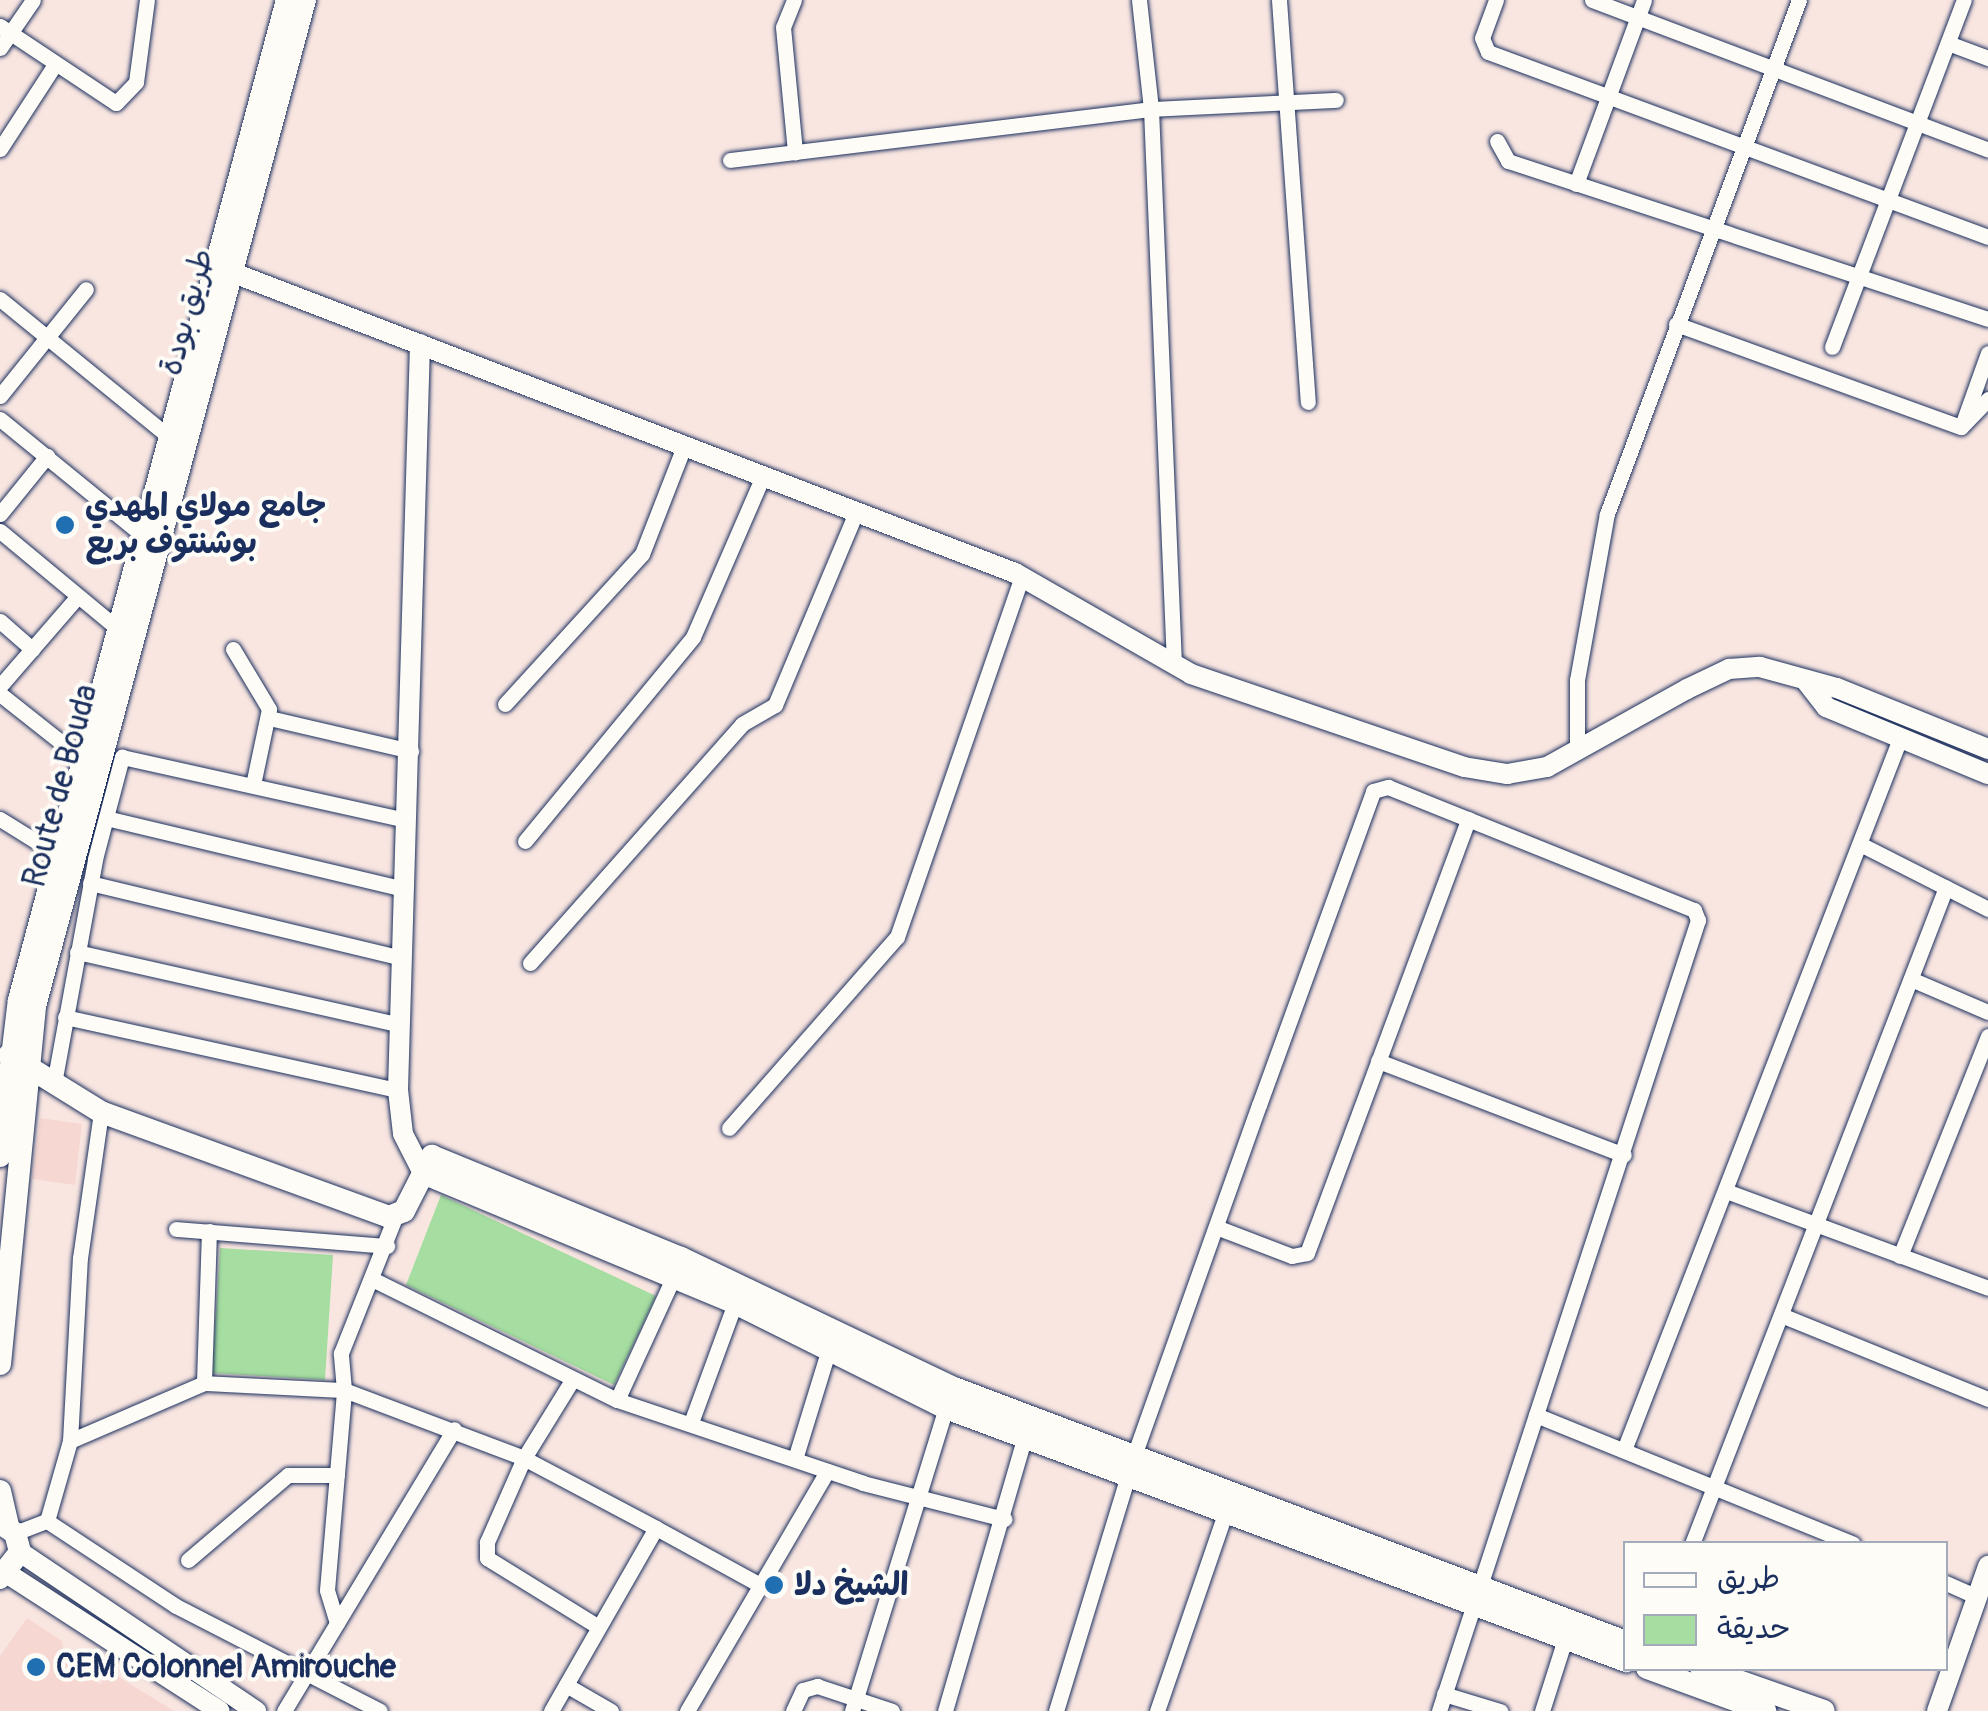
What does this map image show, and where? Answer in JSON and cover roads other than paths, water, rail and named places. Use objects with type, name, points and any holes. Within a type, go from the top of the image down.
[{"type":"main road","name":"طريق بودة","points":[[125,635],[231,272],[288,0]]},
{"type":"main road","name":"طريق بودة","points":[[125,635],[141,534],[257,143],[304,0]]},
{"type":"main road","name":"Route de Bouda","points":[[0,1156],[12,1055],[58,855],[82,758],[125,635]]},
{"type":"main road","name":"Route de Bouda","points":[[0,1364],[12,1055],[35,1006],[125,635]]},
{"type":"main road","points":[[12,1055],[54,1078],[101,1112],[395,1217],[427,1164]]},
{"type":"main road","points":[[427,1164],[735,1303],[946,1408],[1132,1464],[1226,1511],[1623,1641]]},
{"type":"main road","points":[[427,1164],[681,1258],[954,1388],[1132,1464],[1476,1594],[1565,1639],[1623,1659]]},
{"type":"main road","points":[[0,1491],[11,1534],[4,1576]]},
{"type":"main road","points":[[1656,1671],[1765,1711]]},
{"type":"main road","points":[[1710,1671],[1824,1711]]},
{"type":"street","points":[[0,48],[5,30],[33,0]]},
{"type":"street","points":[[5,30],[107,102],[123,100],[136,82],[147,0]]},
{"type":"street","points":[[794,0],[782,27],[795,152]]},
{"type":"street","points":[[1139,0],[1151,110],[1174,664]]},
{"type":"street","points":[[1278,0],[1308,402]]},
{"type":"street","points":[[1496,0],[1484,49],[1988,236]]},
{"type":"street","points":[[1592,0],[1988,150]]},
{"type":"street","points":[[1576,184],[1644,0]]},
{"type":"street","points":[[1577,750],[1577,680],[1607,514],[1799,0]]},
{"type":"street","points":[[1832,347],[1964,0]]},
{"type":"street","points":[[1948,43],[1988,58]]},
{"type":"street","points":[[0,149],[54,66]]},
{"type":"street","points":[[730,160],[1151,110],[1336,100]]},
{"type":"street","points":[[1497,140],[1508,160],[1988,320]]},
{"type":"street","points":[[231,272],[1022,577],[1174,664],[1464,767],[1507,774],[1547,768],[1729,669],[1760,667],[1988,749]]},
{"type":"street","points":[[0,396],[86,289]]},
{"type":"street","points":[[0,299],[169,437]]},
{"type":"street","points":[[1676,324],[1961,427]]},
{"type":"street","points":[[420,344],[411,751],[398,1090],[399,1118],[427,1164]]},
{"type":"street","points":[[1961,427],[1988,353]]},
{"type":"street","points":[[1961,427],[1988,399]]},
{"type":"street","points":[[0,418],[141,534]]},
{"type":"street","points":[[505,704],[642,554],[684,446]]},
{"type":"street","points":[[0,514],[47,456]]},
{"type":"street","points":[[525,841],[693,638],[764,476]]},
{"type":"street","points":[[530,963],[742,724],[775,705],[856,512]]},
{"type":"street","points":[[0,531],[125,635]]},
{"type":"street","points":[[728,1128],[897,937],[1022,577]]},
{"type":"street","points":[[77,597],[0,690],[82,758]]},
{"type":"street","points":[[0,621],[32,650]]},
{"type":"street","points":[[233,649],[267,702],[269,718],[253,785]]},
{"type":"street","points":[[1806,681],[1826,707],[1899,741],[1988,774]]},
{"type":"street","points":[[269,718],[411,751]]},
{"type":"street","points":[[1624,1450],[1899,741]]},
{"type":"street","points":[[54,1078],[90,883],[124,756],[407,820]]},
{"type":"street","points":[[1056,1711],[1132,1464],[1216,1227],[1374,791],[1388,787],[1696,912],[1692,944],[1439,1711]]},
{"type":"street","points":[[106,818],[405,889]]},
{"type":"street","points":[[0,819],[58,855]]},
{"type":"street","points":[[1216,1227],[1304,1256],[1468,819]]},
{"type":"street","points":[[1860,844],[1988,909]]},
{"type":"street","points":[[90,883],[402,958]]},
{"type":"street","points":[[1693,1541],[1946,888]]},
{"type":"street","points":[[77,952],[400,1025]]},
{"type":"street","points":[[1911,979],[1988,1012]]},
{"type":"street","points":[[65,1017],[398,1090]]},
{"type":"street","points":[[1900,1256],[1988,1036]]},
{"type":"street","points":[[1378,1061],[1624,1155]]},
{"type":"street","points":[[47,1521],[70,1441],[80,1258],[101,1112]]},
{"type":"street","points":[[1726,1191],[1900,1256],[1986,1283]]},
{"type":"street","points":[[337,1624],[327,1590],[344,1390],[341,1352],[387,1246],[395,1217]]},
{"type":"street","points":[[176,1229],[387,1246]]},
{"type":"street","points":[[204,1383],[209,1231]]},
{"type":"street","points":[[616,1400],[674,1276]]},
{"type":"street","points":[[372,1279],[571,1382],[616,1400],[692,1420],[826,1471],[1004,1519]]},
{"type":"street","points":[[692,1420],[735,1303]]},
{"type":"street","points":[[1782,1315],[1988,1398]]},
{"type":"street","points":[[795,1459],[828,1352]]},
{"type":"street","points":[[571,1382],[524,1458],[486,1542],[487,1558],[598,1626]]},
{"type":"street","points":[[70,1441],[204,1383],[344,1390],[524,1458],[760,1585]]},
{"type":"street","points":[[854,1705],[915,1497],[946,1408]]},
{"type":"street","points":[[1536,1415],[1846,1541]]},
{"type":"street","points":[[284,1711],[454,1429]]},
{"type":"street","points":[[945,1711],[1026,1435]]},
{"type":"street","points":[[687,1711],[826,1471]]},
{"type":"street","points":[[188,1560],[288,1475],[337,1475]]},
{"type":"street","points":[[1157,1711],[1226,1511]]},
{"type":"street","points":[[11,1534],[47,1521]]},
{"type":"street","points":[[47,1521],[176,1606],[380,1711]]},
{"type":"street","points":[[551,1711],[656,1528]]},
{"type":"street","points":[[11,1534],[256,1711]]},
{"type":"street","points":[[1937,1711],[1988,1566]]},
{"type":"street","points":[[4,1576],[220,1711]]},
{"type":"street","points":[[1948,1585],[1977,1597]]},
{"type":"street","points":[[1542,1711],[1565,1639]]},
{"type":"street","points":[[566,1685],[612,1711]]},
{"type":"street","points":[[793,1711],[809,1686],[854,1705],[892,1711]]},
{"type":"street","points":[[1444,1694],[1500,1711]]},
{"type":"place","name":"جامع مولاي المهدي بوشنتوف بربع","points":[[65,525]]},
{"type":"place","name":"الشيخ دلا","points":[[774,1585]]},
{"type":"place","name":"CEM Colonnel Amirouche","points":[[36,1667]]}]
